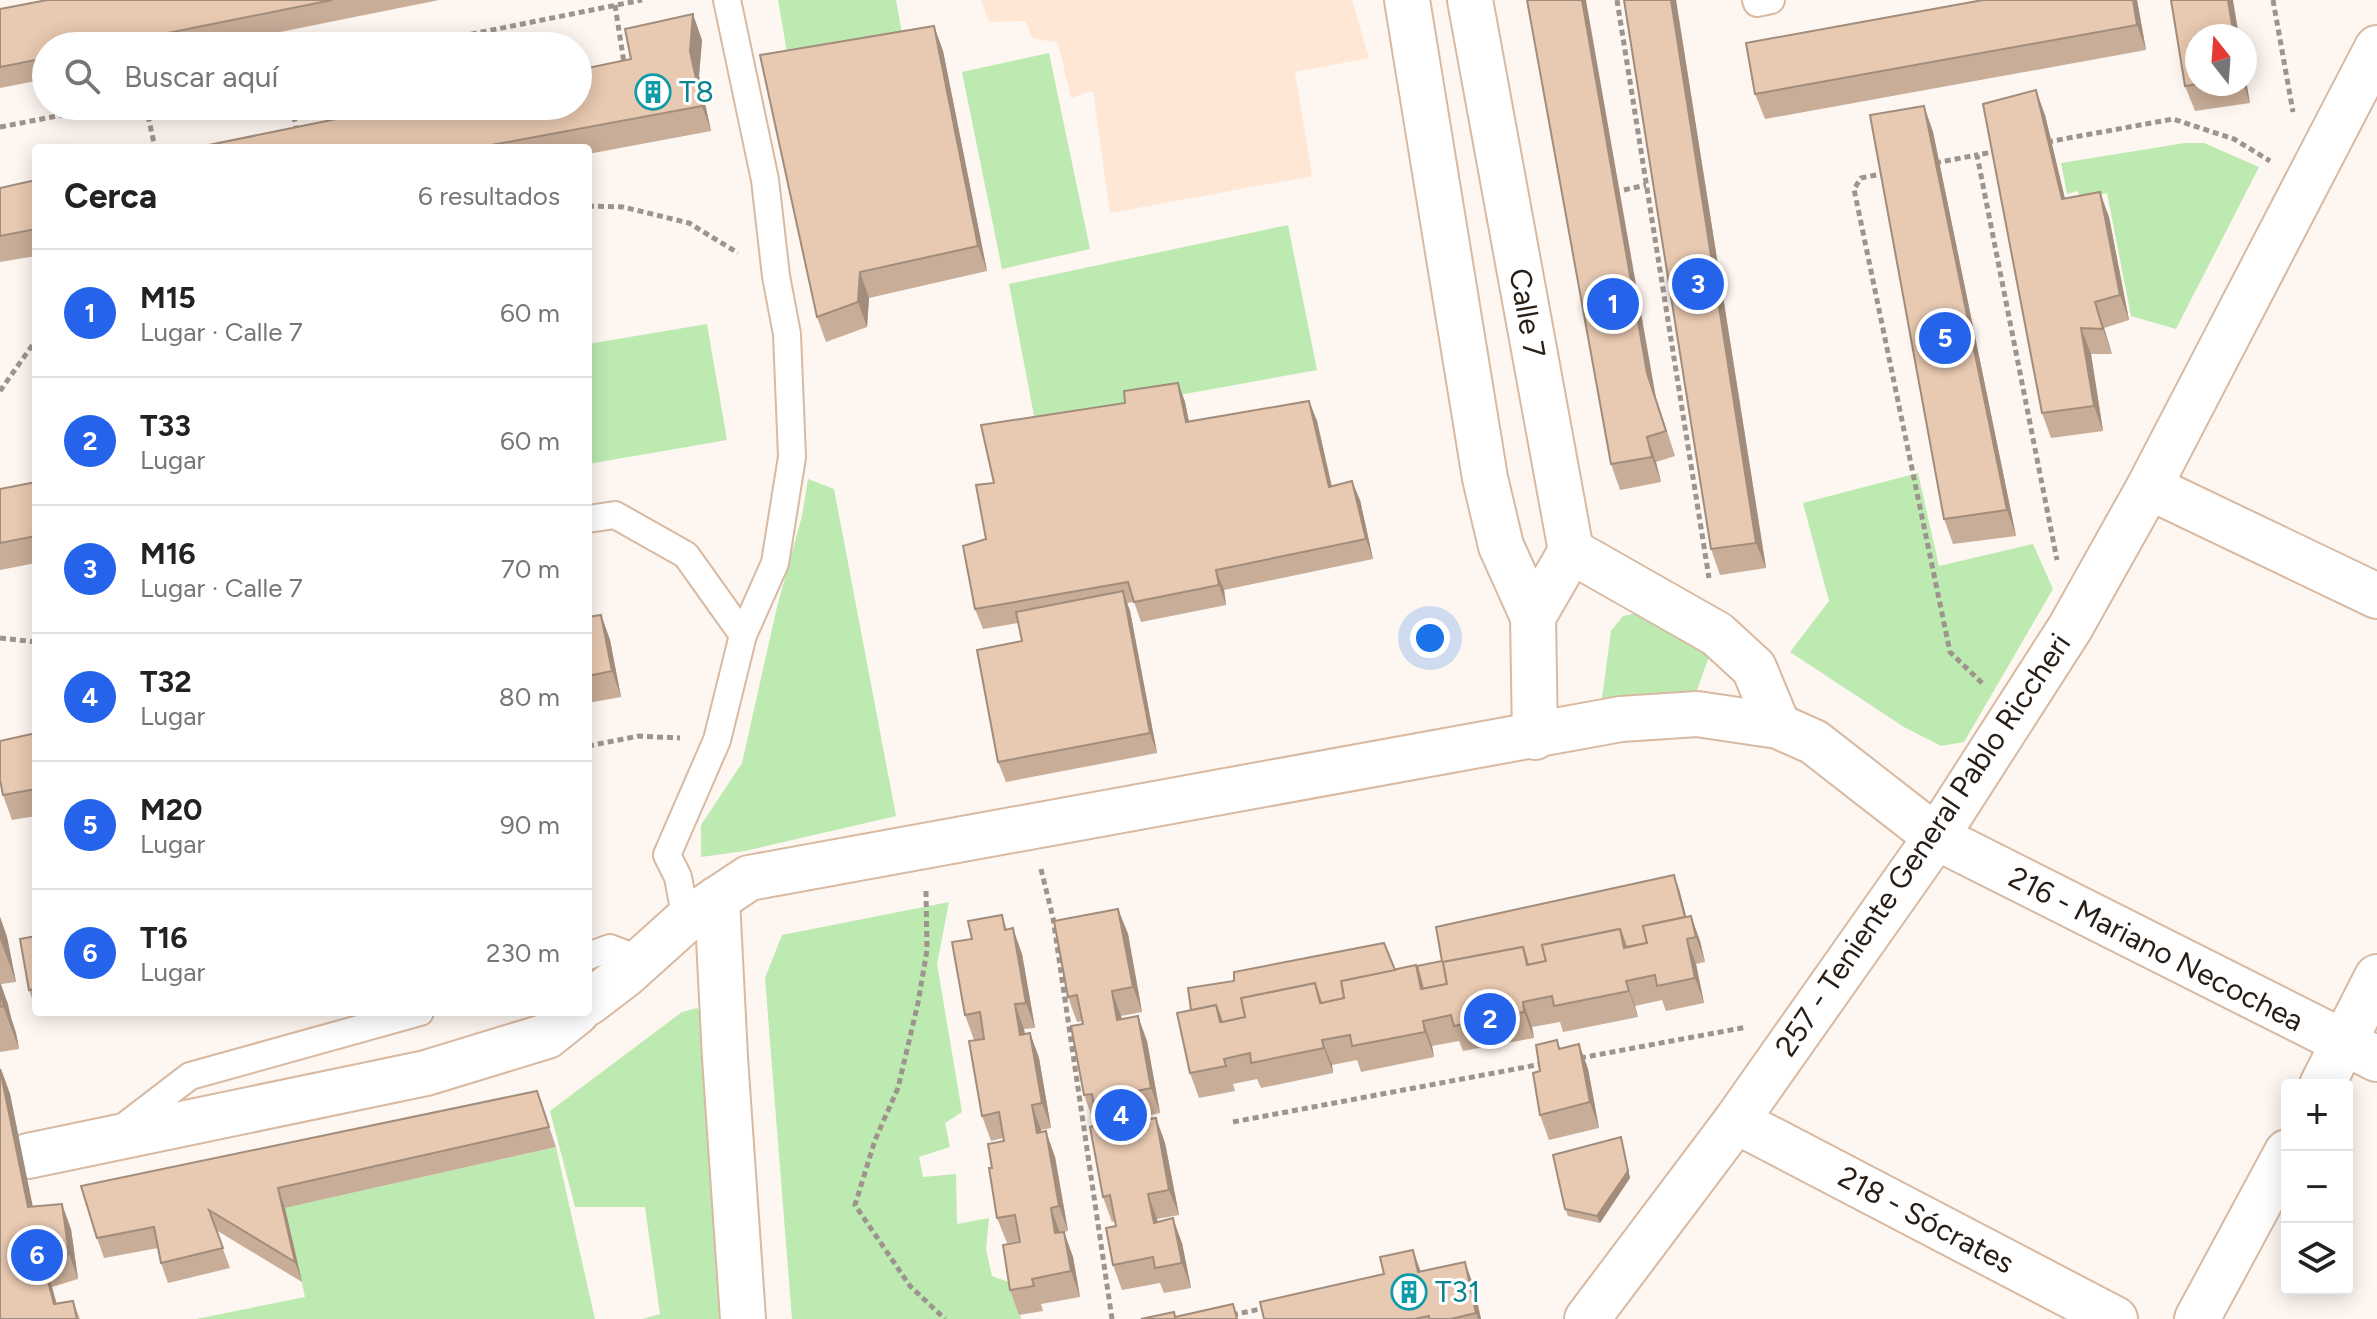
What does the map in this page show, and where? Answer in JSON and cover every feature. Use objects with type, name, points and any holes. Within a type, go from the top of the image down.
[{"type":"street","points":[[1407,0],[1485,478],[1501,546],[1533,617],[1535,737]]},
{"type":"street","name":"Calle 7","points":[[1470,0],[1571,551]]},
{"type":"street","name":"257 - Teniente General Pablo Riccheri","points":[[1587,1319],[1736,1121],[1936,837],[2070,628],[2149,487],[2377,48]]},
{"type":"street","points":[[2149,487],[2377,596]]},
{"type":"street","points":[[1533,617],[1571,551],[1717,634],[1754,668],[1778,726]]},
{"type":"street","name":"216 - Mariano Necochea","points":[[592,1000],[702,909],[749,878],[1621,719],[1697,714],[1778,726],[1814,742],[1936,837],[2360,1051]]},
{"type":"street","points":[[702,909],[725,1058],[743,1319]]},
{"type":"street","points":[[2329,1079],[2360,1051],[2377,977]]},
{"type":"street","points":[[28,1156],[426,1073],[547,1036],[572,1016]]},
{"type":"street","name":"218 - Sócrates","points":[[1736,1121],[2115,1319]]},
{"type":"street","points":[[2197,1319],[2281,1163]]},
{"type":"lane","points":[[702,909],[678,877],[667,855],[717,740],[743,635],[775,563],[792,457],[787,334],[776,276],[765,180],[727,0]]},
{"type":"lane","points":[[1756,0],[1757,3],[1771,0]]},
{"type":"lane","points":[[592,518],[615,515],[686,555],[743,635]]},
{"type":"lane","points":[[592,955],[610,948],[641,960]]},
{"type":"lane","points":[[106,1141],[190,1076],[406,1016]]},
{"type":"path","points":[[480,32],[642,0]]},
{"type":"path","points":[[1617,0],[1717,634]]},
{"type":"path","points":[[2273,0],[2306,184]]},
{"type":"path","points":[[615,5],[626,73]]},
{"type":"path","points":[[2038,144],[2173,119],[2234,139],[2306,184]]},
{"type":"path","points":[[0,127],[36,120]]},
{"type":"path","points":[[149,120],[154,144]]},
{"type":"path","points":[[294,120],[297,134]]},
{"type":"path","points":[[1934,163],[2007,149]]},
{"type":"path","points":[[1977,155],[2070,628]]},
{"type":"path","points":[[1890,172],[1861,178],[1854,189],[1950,652],[2015,715]]},
{"type":"path","points":[[1624,190],[1647,185]]},
{"type":"path","points":[[592,206],[623,207],[689,223],[776,276]]},
{"type":"path","points":[[0,391],[32,346]]},
{"type":"path","points":[[0,638],[32,642]]},
{"type":"path","points":[[592,745],[639,736],[717,740]]},
{"type":"path","points":[[1031,825],[1053,918],[1112,1319]]},
{"type":"path","points":[[926,845],[927,950],[918,1003],[898,1088],[875,1140],[855,1205],[910,1286],[945,1319]]},
{"type":"path","points":[[1575,1058],[1808,1015]]},
{"type":"path","points":[[1233,1122],[1544,1064]]},
{"type":"path","points":[[1230,1316],[1275,1306]]},
{"type":"shaded area","points":[[981,0],[1352,0],[1369,58],[1295,72],[1312,176],[1110,213],[1093,91],[1071,98],[1058,43],[1032,38],[1026,21],[989,22]]},
{"type":"green space","points":[[778,0],[896,0],[906,55],[791,75]]},
{"type":"green space","points":[[1049,53],[1090,249],[1002,269],[962,72]]},
{"type":"green space","points":[[2185,143],[2204,143],[2259,167],[2176,329],[2131,316],[2107,193],[2080,199],[2078,191],[2067,194],[2061,163]]},
{"type":"green space","points":[[1288,225],[1317,370],[1035,421],[1009,284]]},
{"type":"green space","points":[[707,324],[727,440],[592,463],[592,343]]},
{"type":"green space","points":[[1918,473],[1939,566],[2033,544],[2053,589],[1964,742],[1941,746],[1904,727],[1790,652],[1829,601],[1803,503]]},
{"type":"green space","points":[[808,479],[834,489],[896,816],[745,851],[701,857],[701,825],[742,763],[777,607],[802,516]]},
{"type":"green space","points":[[1637,613],[1711,651],[1690,709],[1601,706],[1611,631],[1623,616]]},
{"type":"green space","points":[[949,902],[937,964],[962,1112],[945,1123],[950,1147],[919,1157],[923,1177],[956,1174],[957,1224],[989,1218],[986,1249],[992,1276],[1014,1284],[1021,1319],[792,1319],[765,978],[782,935]]},
{"type":"green space","points":[[697,1008],[701,1015],[723,1319],[642,1319],[660,1314],[645,1207],[575,1207],[550,1111],[682,1012]]},
{"type":"green space","points":[[556,1147],[595,1319],[196,1319],[305,1297],[285,1208]]},
{"type":"building","points":[[47,0],[332,0],[173,32],[32,32],[32,61],[0,67],[0,9]]},
{"type":"building","points":[[1527,0],[1582,0],[1647,373],[1666,431],[1647,437],[1652,457],[1611,464]]},
{"type":"building","points":[[1624,0],[1671,0],[1756,543],[1711,549]]},
{"type":"building","points":[[1983,0],[2133,0],[2137,25],[1755,94],[1746,43]]},
{"type":"building","points":[[2171,0],[2228,0],[2232,24],[2185,24],[2185,86]]},
{"type":"building","points":[[693,14],[690,51],[702,106],[497,144],[214,144],[331,120],[592,120],[592,67],[631,59],[625,29]]},
{"type":"building","points":[[934,26],[978,246],[860,272],[858,302],[817,317],[760,55]]},
{"type":"building","points":[[2036,90],[2062,199],[2100,192],[2120,295],[2095,302],[2103,329],[2081,328],[2094,406],[2042,413],[1983,104]]},
{"type":"building","points":[[1924,106],[2007,510],[1944,519],[1870,115]]},
{"type":"building","points":[[32,181],[32,230],[0,236],[0,188]]},
{"type":"building","points":[[1178,383],[1186,422],[1309,401],[1329,487],[1352,481],[1366,539],[1216,570],[1219,585],[1134,602],[1128,582],[975,609],[963,546],[986,539],[976,485],[994,483],[981,425],[1125,403],[1124,391]]},
{"type":"building","points":[[32,483],[32,537],[0,543],[0,489]]},
{"type":"building","points":[[1123,591],[1150,733],[998,762],[977,650],[1022,641],[1016,612]]},
{"type":"building","points":[[601,615],[612,671],[592,675],[592,616]]},
{"type":"building","points":[[32,734],[32,790],[3,795],[0,741]]},
{"type":"building","points":[[1674,875],[1685,917],[1643,926],[1647,943],[1626,947],[1620,929],[1542,945],[1546,961],[1528,965],[1523,947],[1443,962],[1447,984],[1423,989],[1417,966],[1442,961],[1436,927]]},
{"type":"building","points":[[1118,909],[1133,987],[1112,991],[1117,1020],[1138,1016],[1151,1088],[1132,1092],[1138,1121],[1156,1118],[1169,1190],[1148,1194],[1154,1223],[1173,1218],[1182,1263],[1155,1268],[1153,1257],[1113,1265],[1106,1228],[1116,1226],[1110,1195],[1103,1197],[1090,1127],[1098,1125],[1092,1094],[1084,1095],[1071,1026],[1083,1024],[1077,995],[1068,997],[1054,921]]},
{"type":"building","points":[[1002,915],[1005,930],[1013,928],[1026,1003],[1015,1004],[1020,1035],[1030,1033],[1042,1103],[1032,1105],[1037,1133],[1046,1131],[1059,1206],[1051,1208],[1055,1233],[1064,1232],[1071,1271],[1032,1279],[1034,1286],[1010,1290],[1003,1245],[1020,1242],[1015,1215],[997,1218],[988,1144],[1004,1141],[999,1112],[982,1116],[969,1041],[984,1039],[980,1012],[965,1015],[952,942],[972,939],[968,921]]},
{"type":"building","points":[[1691,916],[1696,937],[1687,939],[1695,978],[1657,986],[1655,975],[1626,981],[1629,991],[1554,1006],[1552,996],[1523,1002],[1524,1012],[1454,1026],[1451,1015],[1423,1021],[1425,1032],[1352,1046],[1350,1035],[1322,1040],[1324,1048],[1251,1063],[1250,1053],[1224,1059],[1226,1066],[1190,1073],[1177,1013],[1216,1005],[1220,1022],[1245,1017],[1241,998],[1315,983],[1320,1003],[1344,998],[1341,981],[1416,965],[1421,989],[1447,984],[1443,962],[1523,947],[1527,965],[1546,961],[1542,945],[1620,929],[1624,948],[1647,943],[1643,926]]},
{"type":"building","points":[[32,937],[32,990],[29,990],[20,939]]},
{"type":"building","points":[[1384,943],[1395,970],[1341,981],[1344,998],[1321,1003],[1315,983],[1241,998],[1245,1017],[1222,1022],[1216,1005],[1191,1010],[1188,988],[1234,981],[1234,972]]},
{"type":"building","points":[[1557,1040],[1559,1049],[1579,1044],[1590,1102],[1540,1115],[1533,1073],[1540,1071],[1536,1045]]},
{"type":"building","points":[[0,1069],[28,1207],[62,1204],[69,1254],[43,1262],[54,1304],[73,1301],[77,1319],[0,1319]]},
{"type":"building","points":[[537,1091],[549,1127],[278,1188],[295,1262],[209,1210],[223,1248],[161,1263],[154,1227],[97,1238],[81,1186]]},
{"type":"building","points":[[1621,1137],[1628,1171],[1597,1216],[1565,1209],[1553,1155]]},
{"type":"building","points":[[1413,1250],[1418,1272],[1465,1262],[1476,1313],[1451,1319],[1429,1319],[1429,1316],[1414,1319],[1264,1319],[1260,1302],[1384,1274],[1380,1257]]},
{"type":"building","points":[[1233,1304],[1237,1319],[1141,1319],[1174,1312],[1175,1317]]},
{"type":"place","name":"T8","points":[[653,92]]},
{"type":"place","name":"M16","points":[[1698,284]]},
{"type":"place","name":"M15","points":[[1613,304]]},
{"type":"place","name":"M20","points":[[1945,338]]},
{"type":"place","name":"T33","points":[[1490,1019]]},
{"type":"place","name":"T32","points":[[1121,1115]]},
{"type":"place","name":"T16","points":[[37,1255]]},
{"type":"place","name":"T31","points":[[1409,1292]]}]
